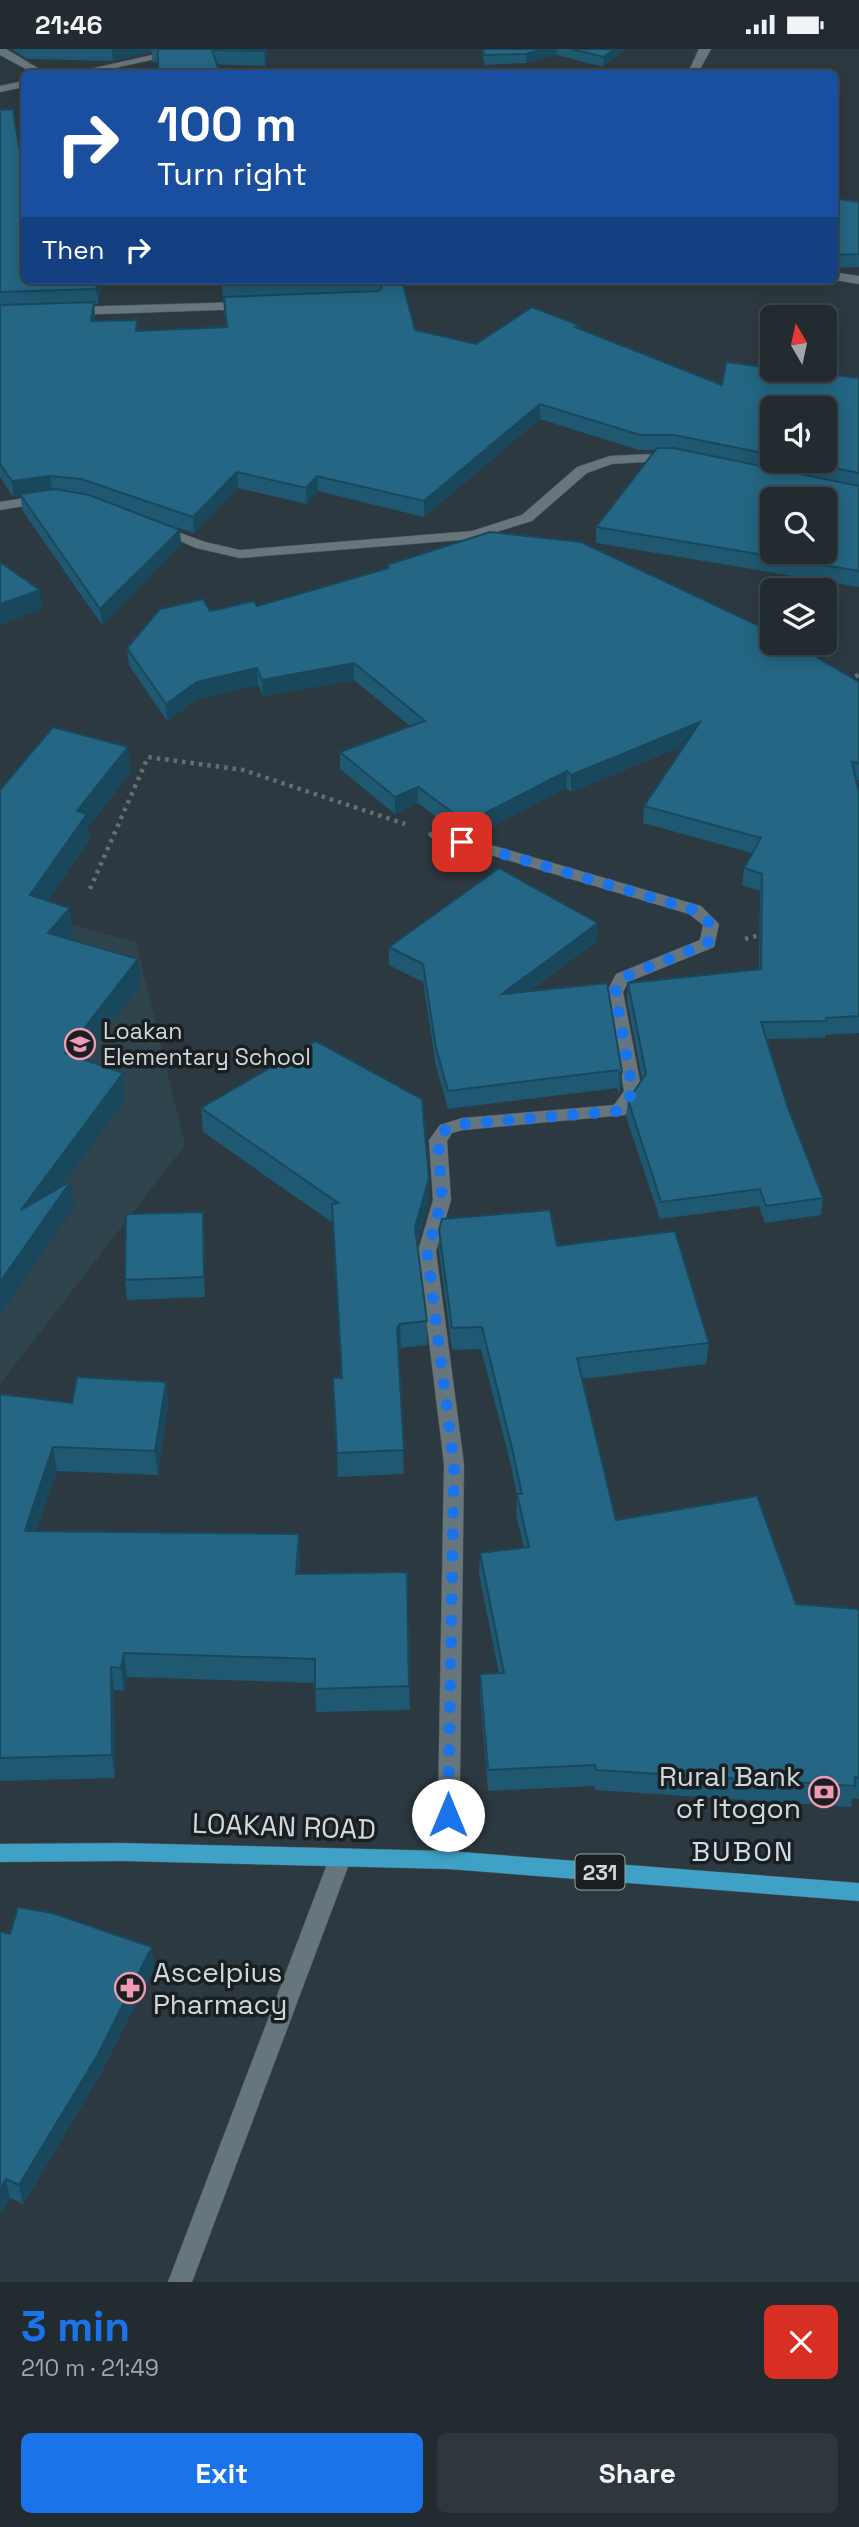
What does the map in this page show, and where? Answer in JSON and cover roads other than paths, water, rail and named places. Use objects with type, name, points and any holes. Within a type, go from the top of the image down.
[{"type":"main road","name":"LOAKAN ROAD","points":[[0,1853],[123,1851],[448,1860],[859,1892]]},
{"type":"street","points":[[93,70],[195,49]]},
{"type":"street","points":[[694,70],[705,49]]},
{"type":"street","points":[[0,50],[35,70]]},
{"type":"street","points":[[0,89],[21,85]]},
{"type":"street","points":[[839,278],[859,281]]},
{"type":"street","points":[[64,311],[263,306]]},
{"type":"street","points":[[141,523],[201,545],[240,554],[473,535],[527,518],[582,470],[610,460],[636,457],[685,459]]},
{"type":"street","points":[[0,506],[57,498]]},
{"type":"street","points":[[436,834],[695,910],[711,924],[708,943],[622,978],[615,992],[633,1092],[619,1111],[462,1124],[446,1129],[438,1140],[442,1201],[427,1251],[454,1464],[448,1860]]},
{"type":"street","points":[[180,2282],[340,1859]]},
{"type":"place","name":"Loakan Elementary School","points":[[80,1044]]},
{"type":"place","name":"Rural Bank of Itogon","points":[[824,1792]]},
{"type":"place","name":"Ascelpius Pharmacy","points":[[130,1988]]},
{"type":"district","name":"BUBON","points":[[743,1851]]}]
